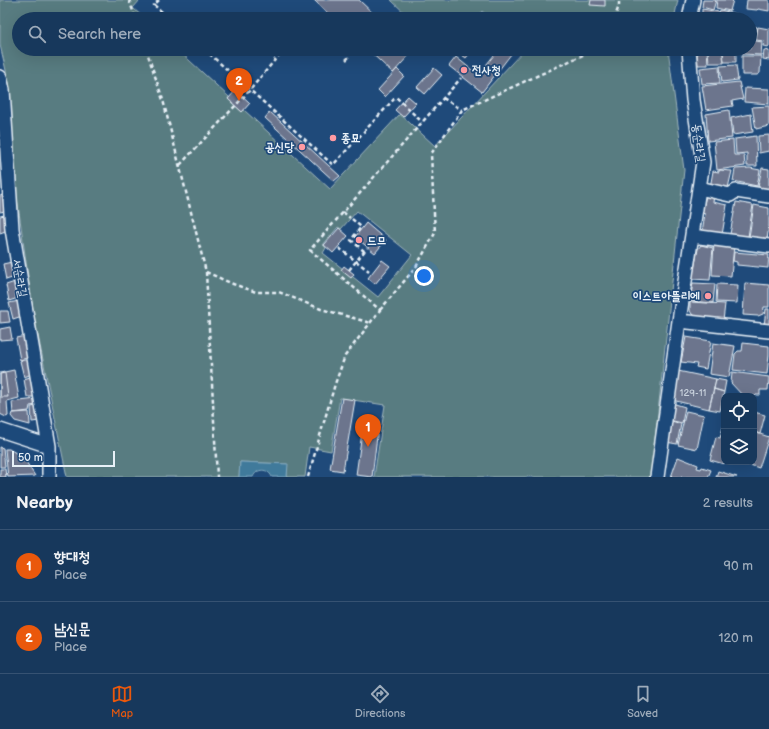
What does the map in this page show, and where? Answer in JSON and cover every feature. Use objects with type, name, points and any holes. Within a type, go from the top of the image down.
[{"type":"street","points":[[690,12],[693,0]]},
{"type":"street","name":"동순라길","points":[[657,477],[703,162],[693,100],[690,56]]},
{"type":"street","name":"서순라길","points":[[0,77],[3,90],[12,229],[48,446],[49,477]]},
{"type":"street","points":[[699,188],[730,195],[736,191],[769,196]]},
{"type":"street","points":[[692,236],[769,246]]},
{"type":"street","points":[[679,321],[769,331]]},
{"type":"street","points":[[0,430],[48,446]]},
{"type":"path","points":[[129,0],[133,12]]},
{"type":"path","points":[[159,0],[154,5],[162,12]]},
{"type":"path","points":[[617,12],[619,0]]},
{"type":"path","points":[[148,56],[163,100],[206,272],[217,477]]},
{"type":"path","points":[[212,56],[333,165],[396,97],[422,122]]},
{"type":"path","points":[[180,166],[250,90],[278,56]]},
{"type":"path","points":[[308,477],[335,384],[345,356],[380,310],[416,267],[435,233],[431,154],[462,110],[581,56]]},
{"type":"path","points":[[346,60],[349,57]]},
{"type":"path","points":[[380,310],[310,250],[461,78]]},
{"type":"path","points":[[443,98],[462,110]]},
{"type":"path","points":[[343,212],[361,227],[351,240],[366,250],[349,270]]},
{"type":"path","points":[[339,248],[369,271]]},
{"type":"path","points":[[206,272],[256,292],[279,292],[322,308],[371,322]]},
{"type":"path","points":[[343,278],[346,274]]},
{"type":"green space","points":[[0,0],[140,0],[133,8],[137,12],[12,12],[12,56],[185,56],[229,97],[228,99],[242,112],[244,110],[330,189],[400,114],[435,146],[518,56],[669,56],[684,170],[651,477],[374,477],[385,405],[340,398],[331,451],[309,447],[305,477],[287,477],[287,464],[240,462],[239,477],[67,477],[33,311],[17,198],[9,83],[0,45]],"holes":[[[357,211],[412,255],[378,297],[323,253],[326,248],[323,245],[338,227],[341,229]]]},
{"type":"green space","points":[[391,0],[678,0],[675,12],[404,12]]},
{"type":"water","points":[[240,462],[288,464],[287,477],[272,477],[268,472],[262,470],[257,472],[253,477],[239,477]]},
{"type":"building","points":[[314,0],[359,0],[372,12],[327,12]]},
{"type":"building","points":[[591,0],[605,0],[605,6],[590,5]]},
{"type":"building","points":[[703,0],[716,0],[713,10],[702,7]]},
{"type":"building","points":[[717,0],[733,0],[730,11],[716,8]]},
{"type":"building","points":[[747,0],[769,0],[769,11],[746,9]]},
{"type":"building","points":[[702,9],[719,12],[702,12]]},
{"type":"building","points":[[758,27],[769,29],[769,47],[763,46],[764,41],[757,40]]},
{"type":"building","points":[[757,41],[762,42],[761,55],[757,55]]},
{"type":"building","points":[[764,50],[769,51],[769,60],[763,59]]},
{"type":"building","points":[[375,56],[408,56],[393,73]]},
{"type":"building","name":"전사청","points":[[493,56],[510,56],[482,92],[449,66],[456,57],[478,75]]},
{"type":"building","points":[[697,56],[707,56],[708,65],[698,65]]},
{"type":"building","points":[[708,56],[723,56],[724,63],[709,63]]},
{"type":"building","points":[[724,56],[736,56],[736,62],[724,62]]},
{"type":"building","points":[[742,56],[761,56],[760,73],[757,75],[742,75]]},
{"type":"building","points":[[736,65],[738,80],[722,82],[720,66]]},
{"type":"building","points":[[719,66],[720,83],[702,84],[700,68]]},
{"type":"building","points":[[434,68],[442,75],[425,94],[417,87]]},
{"type":"building","points":[[397,69],[404,76],[385,97],[378,90]]},
{"type":"building","points":[[739,82],[743,99],[732,101],[733,106],[706,110],[702,86]]},
{"type":"building","points":[[745,88],[769,89],[769,104],[744,102]]},
{"type":"building","points":[[236,90],[250,103],[242,112],[228,99]]},
{"type":"building","points":[[408,96],[416,103],[403,117],[395,110]]},
{"type":"building","points":[[769,106],[769,126],[756,129],[752,107]]},
{"type":"building","points":[[729,110],[732,138],[708,141],[706,114]]},
{"type":"building","name":"공신당","points":[[270,112],[340,176],[334,181],[265,118]]},
{"type":"building","points":[[751,114],[753,132],[733,135],[731,118]]},
{"type":"building","points":[[769,135],[769,151],[759,153],[758,136]]},
{"type":"building","points":[[756,136],[757,166],[747,166],[747,153],[736,154],[735,139]]},
{"type":"building","points":[[733,140],[734,155],[744,155],[745,166],[717,170],[714,142]]},
{"type":"building","points":[[750,168],[760,170],[757,186],[733,181],[735,169]]},
{"type":"building","points":[[762,168],[769,169],[769,189],[758,187]]},
{"type":"building","points":[[719,170],[732,171],[727,192],[710,188],[713,171],[719,172]]},
{"type":"building","points":[[2,195],[5,211],[0,212],[0,196]]},
{"type":"building","points":[[706,195],[714,196],[713,202],[727,205],[722,235],[702,232],[705,214],[702,213]]},
{"type":"building","points":[[736,202],[753,205],[748,237],[730,234]]},
{"type":"building","points":[[754,205],[769,208],[767,240],[749,237]]},
{"type":"building","points":[[5,215],[8,230],[0,233],[0,216]]},
{"type":"building","points":[[366,223],[386,240],[375,253],[355,237]]},
{"type":"building","points":[[339,228],[348,236],[333,253],[324,245]]},
{"type":"building","points":[[714,244],[734,246],[731,276],[712,275]]},
{"type":"building","points":[[701,245],[713,248],[710,280],[692,279],[698,249]]},
{"type":"building","points":[[734,252],[769,255],[768,268],[737,265],[737,262],[733,261]]},
{"type":"building","points":[[382,260],[390,266],[375,284],[368,278]]},
{"type":"building","points":[[12,262],[15,277],[6,280],[3,264]]},
{"type":"building","points":[[344,266],[354,274],[351,278],[341,270]]},
{"type":"building","points":[[15,282],[18,298],[9,301],[6,285]]},
{"type":"building","points":[[693,283],[715,284],[713,303],[690,301]]},
{"type":"building","points":[[745,283],[769,285],[769,307],[764,307],[763,314],[758,316],[743,315]]},
{"type":"building","points":[[717,284],[738,285],[737,303],[716,302]]},
{"type":"building","points":[[19,301],[22,316],[13,319],[9,303]]},
{"type":"building","points":[[690,302],[725,304],[723,321],[694,317],[690,311]]},
{"type":"building","points":[[766,309],[769,309],[769,326],[764,326]]},
{"type":"building","points":[[0,311],[8,311],[10,322],[0,323]]},
{"type":"building","points":[[10,327],[12,339],[0,340],[0,329]]},
{"type":"building","points":[[25,336],[30,357],[20,360],[16,338]]},
{"type":"building","points":[[686,337],[711,341],[706,369],[696,367],[697,364],[681,362]]},
{"type":"building","points":[[713,343],[735,346],[729,377],[709,374]]},
{"type":"building","points":[[743,343],[769,346],[767,374],[733,370],[735,354],[738,351],[742,351]]},
{"type":"building","points":[[29,359],[32,374],[24,377],[20,361]]},
{"type":"building","points":[[14,370],[19,398],[7,401],[8,416],[6,417],[0,414],[0,373]]},
{"type":"building","points":[[678,371],[716,379],[709,409],[672,400]]},
{"type":"building","points":[[732,372],[769,377],[768,390],[760,390],[760,395],[757,395],[757,393],[740,393],[731,383]]},
{"type":"building","points":[[5,373],[8,397],[0,397],[0,374]]},
{"type":"building","points":[[33,376],[36,397],[27,397],[24,379]]},
{"type":"building","points":[[716,379],[726,381],[724,392],[714,389]]},
{"type":"building","points":[[714,389],[724,392],[721,393],[720,411],[709,409]]},
{"type":"building","points":[[342,398],[355,400],[343,471],[330,469]]},
{"type":"building","points":[[36,399],[36,405],[30,406],[29,411],[13,413],[12,402]]},
{"type":"building","points":[[672,403],[685,407],[682,423],[669,420]]},
{"type":"building","points":[[37,406],[39,421],[32,422],[31,407]]},
{"type":"building","points":[[686,411],[704,415],[697,449],[678,445]]},
{"type":"building","points":[[29,412],[30,425],[15,421],[11,416],[12,413]]},
{"type":"building","points":[[757,413],[765,415],[760,434],[757,433]]},
{"type":"building","points":[[364,418],[379,420],[372,477],[356,475]]},
{"type":"building","points":[[669,420],[681,424],[677,444],[666,442]]},
{"type":"building","points":[[757,433],[769,437],[759,468],[750,465],[757,465]]},
{"type":"building","points":[[721,434],[721,463],[710,460],[716,437],[720,438]]},
{"type":"building","points":[[0,447],[3,448],[5,467],[0,467]]},
{"type":"building","points":[[5,449],[9,449],[23,457],[35,476],[8,477]]},
{"type":"building","points":[[678,457],[698,465],[697,468],[701,469],[702,467],[711,470],[708,477],[671,477]]},
{"type":"building","points":[[0,469],[5,469],[6,477],[0,477]]},
{"type":"building","points":[[718,471],[737,477],[716,477]]},
{"type":"place","name":"전사청","points":[[464,70]]},
{"type":"place","name":"남신문","points":[[239,101]]},
{"type":"place","name":"종묘","points":[[333,138]]},
{"type":"place","name":"공신당","points":[[302,147]]},
{"type":"place","name":"드므","points":[[359,240]]},
{"type":"place","name":"이스트아뜰리에","points":[[708,296]]},
{"type":"place","name":"향대청","points":[[368,447]]}]
